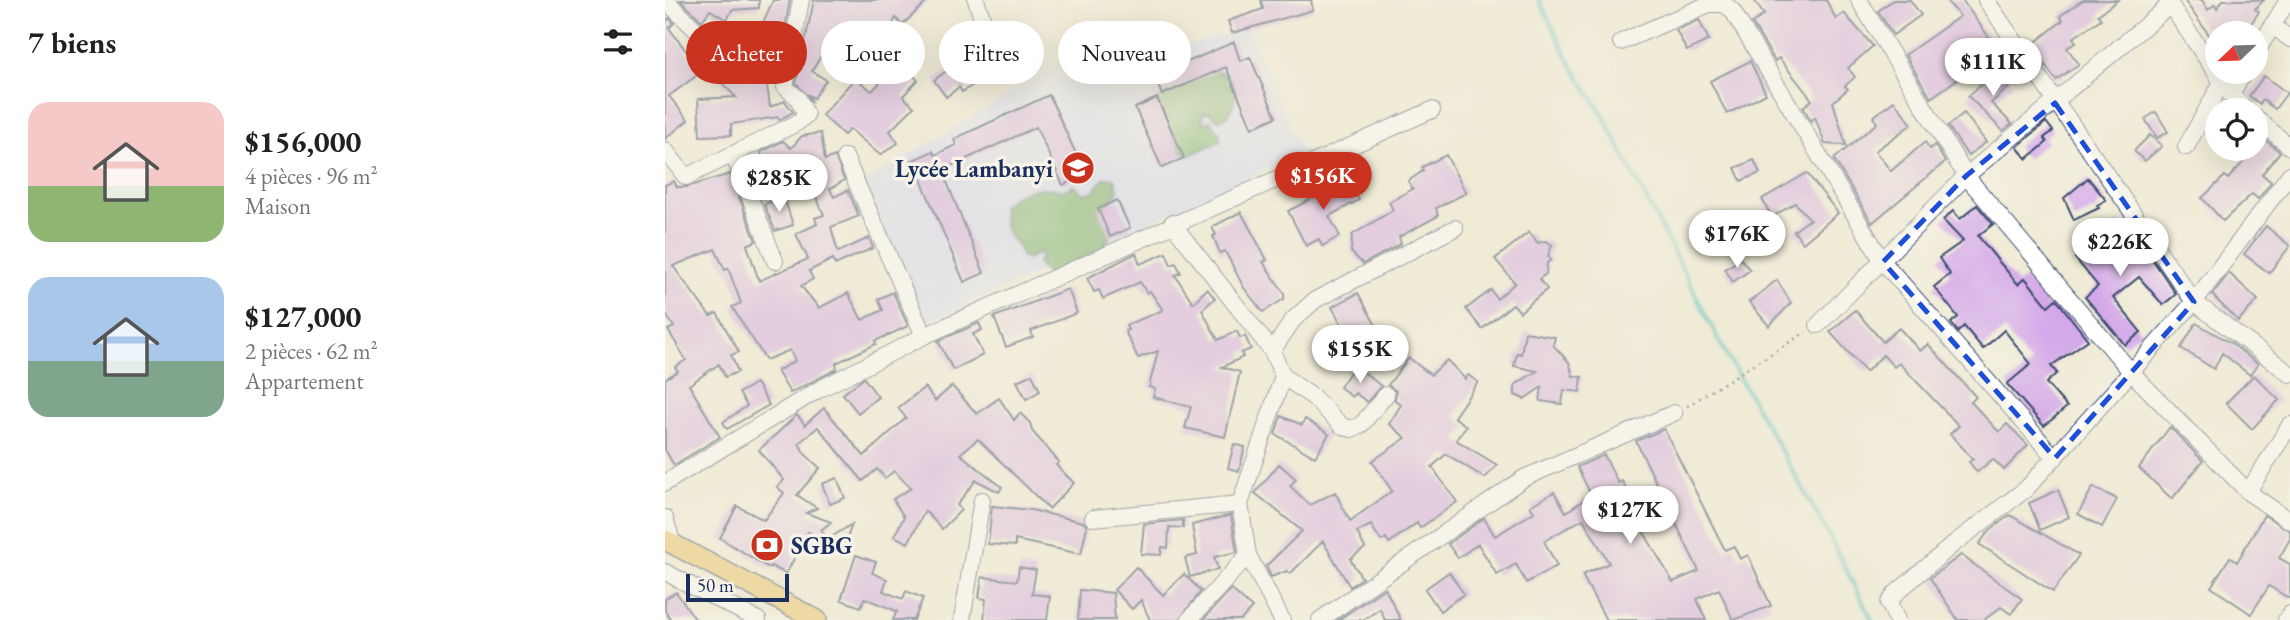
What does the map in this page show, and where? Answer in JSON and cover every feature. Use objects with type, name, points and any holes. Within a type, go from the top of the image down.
[{"type":"main road","points":[[669,542],[817,620]]},
{"type":"street","points":[[665,0],[687,21]]},
{"type":"street","points":[[665,150],[686,177],[797,123],[806,115],[798,98],[785,87],[801,0]]},
{"type":"street","points":[[976,0],[983,21]]},
{"type":"street","points":[[1859,0],[1966,176],[2132,373],[2248,492],[2290,521]]},
{"type":"street","points":[[1986,0],[2194,302],[2290,374]]},
{"type":"street","points":[[2268,32],[2288,0]]},
{"type":"street","points":[[1818,325],[1966,176],[2055,103],[2168,2],[2226,90],[2234,98]]},
{"type":"street","points":[[1621,41],[1709,4],[1724,4],[1732,10],[1882,262],[2055,458]]},
{"type":"street","points":[[2272,25],[2290,39]]},
{"type":"street","points":[[2186,147],[2232,84]]},
{"type":"street","points":[[665,483],[818,390],[924,336],[1172,223],[1432,110]]},
{"type":"street","points":[[2268,128],[2290,147]]},
{"type":"street","points":[[733,154],[775,261]]},
{"type":"street","points":[[845,157],[924,336]]},
{"type":"street","points":[[1897,620],[1889,603],[1896,593],[1956,542],[2026,489],[2194,302],[2290,174]]},
{"type":"street","points":[[1172,223],[1272,351],[1283,376],[1314,398],[1342,426],[1351,429],[1361,425],[1386,394]]},
{"type":"street","points":[[1272,351],[1293,320],[1315,300],[1455,228]]},
{"type":"street","points":[[1282,620],[1248,555],[1240,504],[1283,376]]},
{"type":"street","points":[[1320,620],[1524,478],[1674,413]]},
{"type":"street","points":[[2248,492],[2290,425]]},
{"type":"street","points":[[962,620],[982,500]]},
{"type":"street","points":[[1093,518],[1240,504]]},
{"type":"street","points":[[665,518],[669,542]]},
{"type":"street","points":[[1189,620],[1248,555]]},
{"type":"street","points":[[665,572],[758,620]]},
{"type":"street","points":[[2286,620],[2290,614]]},
{"type":"path","points":[[1674,413],[1818,325]]},
{"type":"highlighted area","points":[[2055,103],[2194,302],[2055,458],[1883,262],[1966,176]]},
{"type":"shaded area","name":"Lycée Lambanyi","points":[[1247,28],[1302,153],[923,325],[863,183],[1026,84],[1044,84],[1044,73],[1058,64],[1058,84],[1191,84],[1191,44]]},
{"type":"green space","points":[[1210,71],[1224,73],[1238,86],[1227,116],[1218,120],[1210,113],[1203,113],[1203,123],[1210,121],[1219,132],[1220,141],[1190,155],[1176,150],[1156,106],[1166,89],[1178,84],[1191,84],[1191,79]]},
{"type":"green space","points":[[1105,178],[1115,178],[1118,190],[1105,210],[1112,231],[1104,248],[1047,275],[1037,263],[1042,257],[1038,253],[1028,259],[1021,257],[1019,247],[1006,229],[1002,206],[1023,192],[1038,188],[1063,191],[1074,185],[1084,194],[1094,191]]},
{"type":"building","points":[[680,0],[759,0],[759,8],[732,10],[727,20],[710,10],[702,21]]},
{"type":"building","points":[[773,0],[790,0],[786,21],[764,21]]},
{"type":"building","points":[[814,0],[929,0],[906,21],[899,21],[896,18],[894,21],[821,21],[821,56],[812,71],[821,77],[821,84],[823,84],[814,98],[809,95],[812,102],[797,84],[807,84],[807,32]]},
{"type":"building","points":[[1261,0],[1311,0],[1313,10],[1232,33],[1228,21],[1263,9]]},
{"type":"building","points":[[1754,0],[1826,0],[1836,19],[1844,13],[1873,46],[1848,68],[1855,77],[1845,86],[1848,89],[1833,102],[1846,145],[1825,144],[1815,117],[1811,121],[1803,107],[1812,100],[1779,58],[1775,61],[1752,23],[1764,15]]},
{"type":"building","points":[[1893,0],[1910,0],[1921,15],[1893,35],[1878,11]]},
{"type":"building","points":[[1946,0],[1962,0],[1993,43],[1955,71],[1960,77],[1931,98],[1905,55],[1960,16]]},
{"type":"building","points":[[2083,0],[2118,0],[2098,15],[2101,19],[2073,38],[2076,42],[2067,48],[2079,64],[2056,80],[2031,46],[2063,20],[2060,16]]},
{"type":"building","points":[[2184,0],[2202,0],[2208,10],[2215,4],[2217,8],[2223,0],[2264,0],[2255,9],[2259,12],[2253,21],[2205,21],[2205,29]]},
{"type":"building","points":[[669,18],[674,23],[669,28],[686,51],[686,83],[669,96],[688,120],[665,139],[665,23]]},
{"type":"building","points":[[1699,20],[1709,40],[1687,51],[1676,30]]},
{"type":"building","points":[[1234,42],[1240,61],[1250,57],[1276,117],[1252,128],[1226,67],[1191,82],[1191,60]]},
{"type":"building","points":[[1750,61],[1766,94],[1727,114],[1710,81]]},
{"type":"building","points":[[2000,69],[2013,84],[1991,103],[2012,124],[2003,131],[1968,96]]},
{"type":"building","points":[[939,76],[939,84],[974,84],[962,92],[959,87],[946,97],[934,80]]},
{"type":"building","points":[[2268,79],[2287,93],[2275,109],[2268,104],[2268,98],[2249,96],[2258,84],[2268,84]]},
{"type":"building","points":[[723,84],[767,84],[770,107],[785,101],[793,112],[779,120],[778,117],[731,124],[731,135],[700,136],[698,99],[736,97]]},
{"type":"building","points":[[850,84],[863,84],[872,91],[879,84],[914,84],[903,96],[914,107],[890,131],[898,143],[880,155],[850,129],[844,135],[822,115]]},
{"type":"building","points":[[1157,84],[1187,84],[1162,95]]},
{"type":"building","points":[[1049,95],[1083,169],[1075,173],[1077,178],[1063,185],[1036,127],[942,170],[984,273],[964,282],[920,177],[916,179],[909,162],[933,151],[935,155],[956,145],[954,139]]},
{"type":"building","points":[[1157,98],[1184,158],[1162,168],[1135,108]]},
{"type":"building","points":[[1894,101],[1912,124],[1875,151],[1891,171],[1925,142],[1930,149],[1935,145],[1945,162],[1872,223],[1834,159],[1877,123],[1873,117]]},
{"type":"building","points":[[2156,112],[2168,132],[2157,138],[2145,119]]},
{"type":"building","points":[[1964,113],[1986,142],[1968,156],[1948,126]]},
{"type":"building","points":[[2046,122],[2053,131],[2044,138],[2047,142],[2027,159],[2017,147]]},
{"type":"building","points":[[821,133],[825,160],[835,156],[844,180],[830,189],[834,197],[848,190],[859,216],[831,227],[838,252],[869,238],[873,248],[835,265],[833,259],[809,271],[813,279],[801,286],[819,308],[848,293],[862,320],[883,310],[878,299],[893,292],[908,326],[836,363],[837,369],[790,393],[777,371],[795,361],[790,350],[766,360],[732,307],[741,303],[728,268],[725,270],[715,249],[673,266],[710,316],[717,313],[739,352],[731,355],[738,372],[725,377],[719,364],[689,385],[720,437],[674,465],[665,450],[665,379],[678,371],[675,367],[686,360],[668,330],[674,327],[665,313],[665,185],[674,181],[677,187],[687,187],[730,174],[756,241],[747,245],[759,281],[808,259],[796,234],[817,224],[815,218],[824,215],[812,187],[779,193],[773,162],[763,164],[761,152],[783,141],[791,148],[802,136]]},
{"type":"building","points":[[2150,135],[2162,146],[2145,161],[2134,151]]},
{"type":"building","points":[[2268,142],[2280,152],[2262,174],[2271,182],[2258,199],[2252,194],[2223,221],[2202,198],[2225,176],[2228,179],[2244,161],[2268,161]]},
{"type":"building","points":[[1446,155],[1466,193],[1436,208],[1438,216],[1399,237],[1401,244],[1363,264],[1351,252],[1352,235],[1393,210],[1389,202],[1413,189],[1408,181],[1423,171],[1422,167]]},
{"type":"building","points":[[1754,160],[1760,173],[1741,181],[1735,168]]},
{"type":"building","points":[[1807,173],[1838,213],[1803,243],[1794,231],[1810,219],[1795,203],[1772,217],[1762,199]]},
{"type":"building","points":[[1346,175],[1359,200],[1329,216],[1340,236],[1322,246],[1319,239],[1306,246],[1288,211],[1323,193],[1320,188]]},
{"type":"building","points":[[2088,178],[2106,200],[2097,205],[2099,208],[2074,220],[2064,198]]},
{"type":"building","points":[[784,197],[793,225],[775,231],[764,204]]},
{"type":"building","points":[[1117,200],[1130,228],[1110,237],[1098,209]]},
{"type":"building","points":[[1977,205],[1993,224],[1978,236],[2000,263],[2018,284],[2025,278],[2048,306],[2056,299],[2088,340],[2051,366],[2057,373],[2046,383],[2067,407],[2044,426],[2007,384],[2031,364],[2004,330],[1983,349],[1964,326],[1958,332],[1951,323],[1958,317],[1934,287],[1950,274],[1939,258],[1963,241],[1943,220],[1953,211],[1960,219]]},
{"type":"building","points":[[1241,212],[1267,260],[1263,262],[1284,293],[1284,299],[1263,312],[1244,288],[1225,251],[1220,253],[1213,236],[1216,235],[1212,227]]},
{"type":"building","points":[[2118,223],[2140,250],[2144,247],[2176,294],[2163,305],[2139,277],[2113,298],[2141,332],[2125,345],[2085,297],[2098,286],[2075,258]]},
{"type":"building","points":[[2266,226],[2290,246],[2269,273],[2244,254]]},
{"type":"building","points":[[1529,232],[1538,243],[1546,241],[1552,245],[1546,274],[1539,279],[1547,289],[1520,312],[1513,304],[1482,329],[1466,309],[1491,290],[1497,299],[1515,283],[1495,259]]},
{"type":"building","points":[[1136,253],[1140,264],[1166,253],[1171,265],[1176,263],[1181,273],[1175,275],[1193,303],[1207,289],[1215,298],[1202,310],[1218,340],[1237,331],[1240,338],[1245,336],[1251,349],[1241,353],[1243,357],[1222,367],[1240,372],[1225,437],[1185,428],[1191,407],[1153,397],[1155,389],[1149,387],[1158,351],[1138,358],[1125,331],[1128,330],[1126,325],[1163,310],[1150,291],[1147,293],[1140,282],[1103,299],[1099,290],[1094,292],[1087,278]]},
{"type":"building","points":[[1741,259],[1750,270],[1733,282],[1725,269]]},
{"type":"building","points":[[2229,273],[2258,300],[2238,321],[2212,295]]},
{"type":"building","points":[[1777,280],[1791,303],[1769,326],[1749,302]]},
{"type":"building","points":[[1068,289],[1077,313],[1031,331],[1033,337],[1006,347],[994,317]]},
{"type":"building","points":[[1358,293],[1380,333],[1354,347],[1332,307]]},
{"type":"building","points":[[1855,310],[1883,342],[1899,328],[1920,351],[1928,344],[1976,397],[1971,402],[1999,432],[2007,424],[2028,445],[2004,470],[1993,459],[1977,472],[1969,462],[1973,459],[1950,434],[1959,426],[1899,363],[1894,367],[1883,355],[1866,372],[1830,332]]},
{"type":"building","points":[[979,323],[982,330],[973,334],[983,355],[953,370],[938,341]]},
{"type":"building","points":[[2196,323],[2231,343],[2258,364],[2250,375],[2222,353],[2214,369],[2181,348]]},
{"type":"building","points":[[1525,332],[1555,337],[1553,345],[1569,362],[1573,376],[1582,377],[1580,392],[1564,390],[1562,404],[1540,401],[1542,387],[1524,399],[1515,395],[1515,385],[1537,371],[1514,366],[1517,353],[1521,354]]},
{"type":"building","points":[[1409,358],[1431,375],[1447,360],[1465,379],[1468,375],[1478,382],[1454,417],[1466,426],[1456,440],[1497,465],[1485,478],[1446,454],[1432,467],[1457,502],[1420,528],[1417,523],[1389,543],[1386,538],[1381,541],[1371,525],[1357,532],[1365,548],[1350,559],[1362,578],[1350,587],[1323,541],[1290,574],[1287,571],[1271,577],[1266,566],[1302,531],[1255,493],[1279,464],[1296,479],[1290,486],[1310,505],[1335,492],[1350,521],[1392,491],[1372,461],[1406,438],[1389,424],[1401,405],[1395,400],[1396,391],[1388,385]]},
{"type":"building","points":[[1355,365],[1381,386],[1367,402],[1355,393],[1352,397],[1340,387]]},
{"type":"building","points":[[1032,374],[1040,391],[1026,399],[1017,381]]},
{"type":"building","points":[[2254,375],[2279,400],[2252,429],[2226,403]]},
{"type":"building","points":[[864,378],[878,397],[858,413],[843,394]]},
{"type":"building","points":[[756,383],[769,405],[727,429],[723,422],[747,406],[739,393]]},
{"type":"building","points":[[952,386],[977,414],[999,398],[1014,420],[1020,413],[1030,423],[1032,431],[1059,462],[1056,465],[1074,483],[1049,509],[978,439],[960,454],[1002,487],[999,492],[976,480],[957,505],[961,510],[942,529],[925,511],[908,543],[894,536],[904,517],[893,499],[911,488],[894,471],[885,478],[877,469],[863,481],[818,427],[799,443],[804,453],[820,468],[797,495],[817,508],[806,513],[831,522],[821,530],[828,539],[852,524],[844,547],[808,532],[786,574],[771,566],[769,568],[720,538],[737,506],[764,520],[784,493],[777,487],[784,480],[759,450],[797,415],[805,425],[824,408],[864,456],[906,418],[898,408],[925,387],[935,401]]},
{"type":"building","points":[[1281,416],[1302,425],[1305,419],[1329,434],[1315,457],[1275,434]]},
{"type":"building","points":[[2170,427],[2203,461],[2172,499],[2139,468]]},
{"type":"building","points":[[1664,429],[1725,550],[1734,546],[1740,559],[1748,555],[1771,606],[1733,620],[1719,589],[1697,599],[1706,620],[1606,620],[1582,575],[1609,563],[1583,519],[1544,541],[1557,566],[1526,583],[1516,564],[1497,575],[1478,544],[1458,558],[1448,544],[1484,518],[1495,536],[1534,512],[1530,506],[1554,492],[1566,512],[1591,495],[1577,467],[1604,455],[1618,483],[1622,481],[1634,504],[1629,507],[1673,582],[1699,571],[1636,441]]},
{"type":"building","points":[[1234,444],[1245,447],[1239,471],[1228,468]]},
{"type":"building","points":[[837,478],[845,498],[830,504],[822,484]]},
{"type":"building","points":[[2093,487],[2117,499],[2102,527],[2078,514]]},
{"type":"building","points":[[2058,490],[2069,517],[2040,530],[2029,503]]},
{"type":"building","points":[[992,506],[1031,510],[1083,522],[1087,526],[1081,554],[1015,540],[1015,546],[988,544]]},
{"type":"building","points":[[1231,515],[1237,552],[1214,557],[1218,569],[1190,577],[1185,558],[1197,555],[1192,525]]},
{"type":"building","points":[[2010,515],[2079,555],[2053,592],[1979,544],[1990,530]]},
{"type":"building","points":[[2264,515],[2290,531],[2290,539],[2279,558],[2290,564],[2290,599],[2269,586],[2251,614],[2211,587],[2230,557],[2237,562]]},
{"type":"building","points":[[1183,520],[1183,528],[1169,527],[1168,548],[1162,547],[1161,555],[1141,554],[1144,524]]},
{"type":"building","points":[[856,555],[876,562],[872,573],[887,579],[883,591],[903,599],[906,591],[923,598],[914,620],[893,620],[897,611],[864,598],[861,607],[841,600]]},
{"type":"building","points":[[1961,555],[2022,599],[2011,614],[2001,607],[1984,620],[1958,620],[1930,578]]},
{"type":"building","points":[[1019,567],[1036,570],[1032,594],[1050,596],[1047,620],[984,620],[986,599],[979,598],[982,577],[1017,581]]},
{"type":"building","points":[[1136,567],[1163,595],[1184,574],[1201,591],[1179,620],[1150,620],[1141,600],[1132,609],[1114,590]]},
{"type":"building","points":[[1449,572],[1464,594],[1440,611],[1425,589]]},
{"type":"building","points":[[1385,588],[1401,620],[1385,620],[1380,609],[1363,620],[1338,620]]},
{"type":"building","points":[[1231,589],[1252,608],[1241,620],[1203,620]]},
{"type":"building","points":[[1080,590],[1113,593],[1115,620],[1078,620]]},
{"type":"building","points":[[676,592],[696,620],[671,620],[665,611],[665,599]]},
{"type":"waterway","points":[[1539,0],[1571,64],[1602,113],[1726,354],[1824,526],[1872,620]]},
{"type":"place","name":"Lycée Lambanyi","points":[[1078,168]]},
{"type":"place","name":"SGBG","points":[[767,545]]}]
